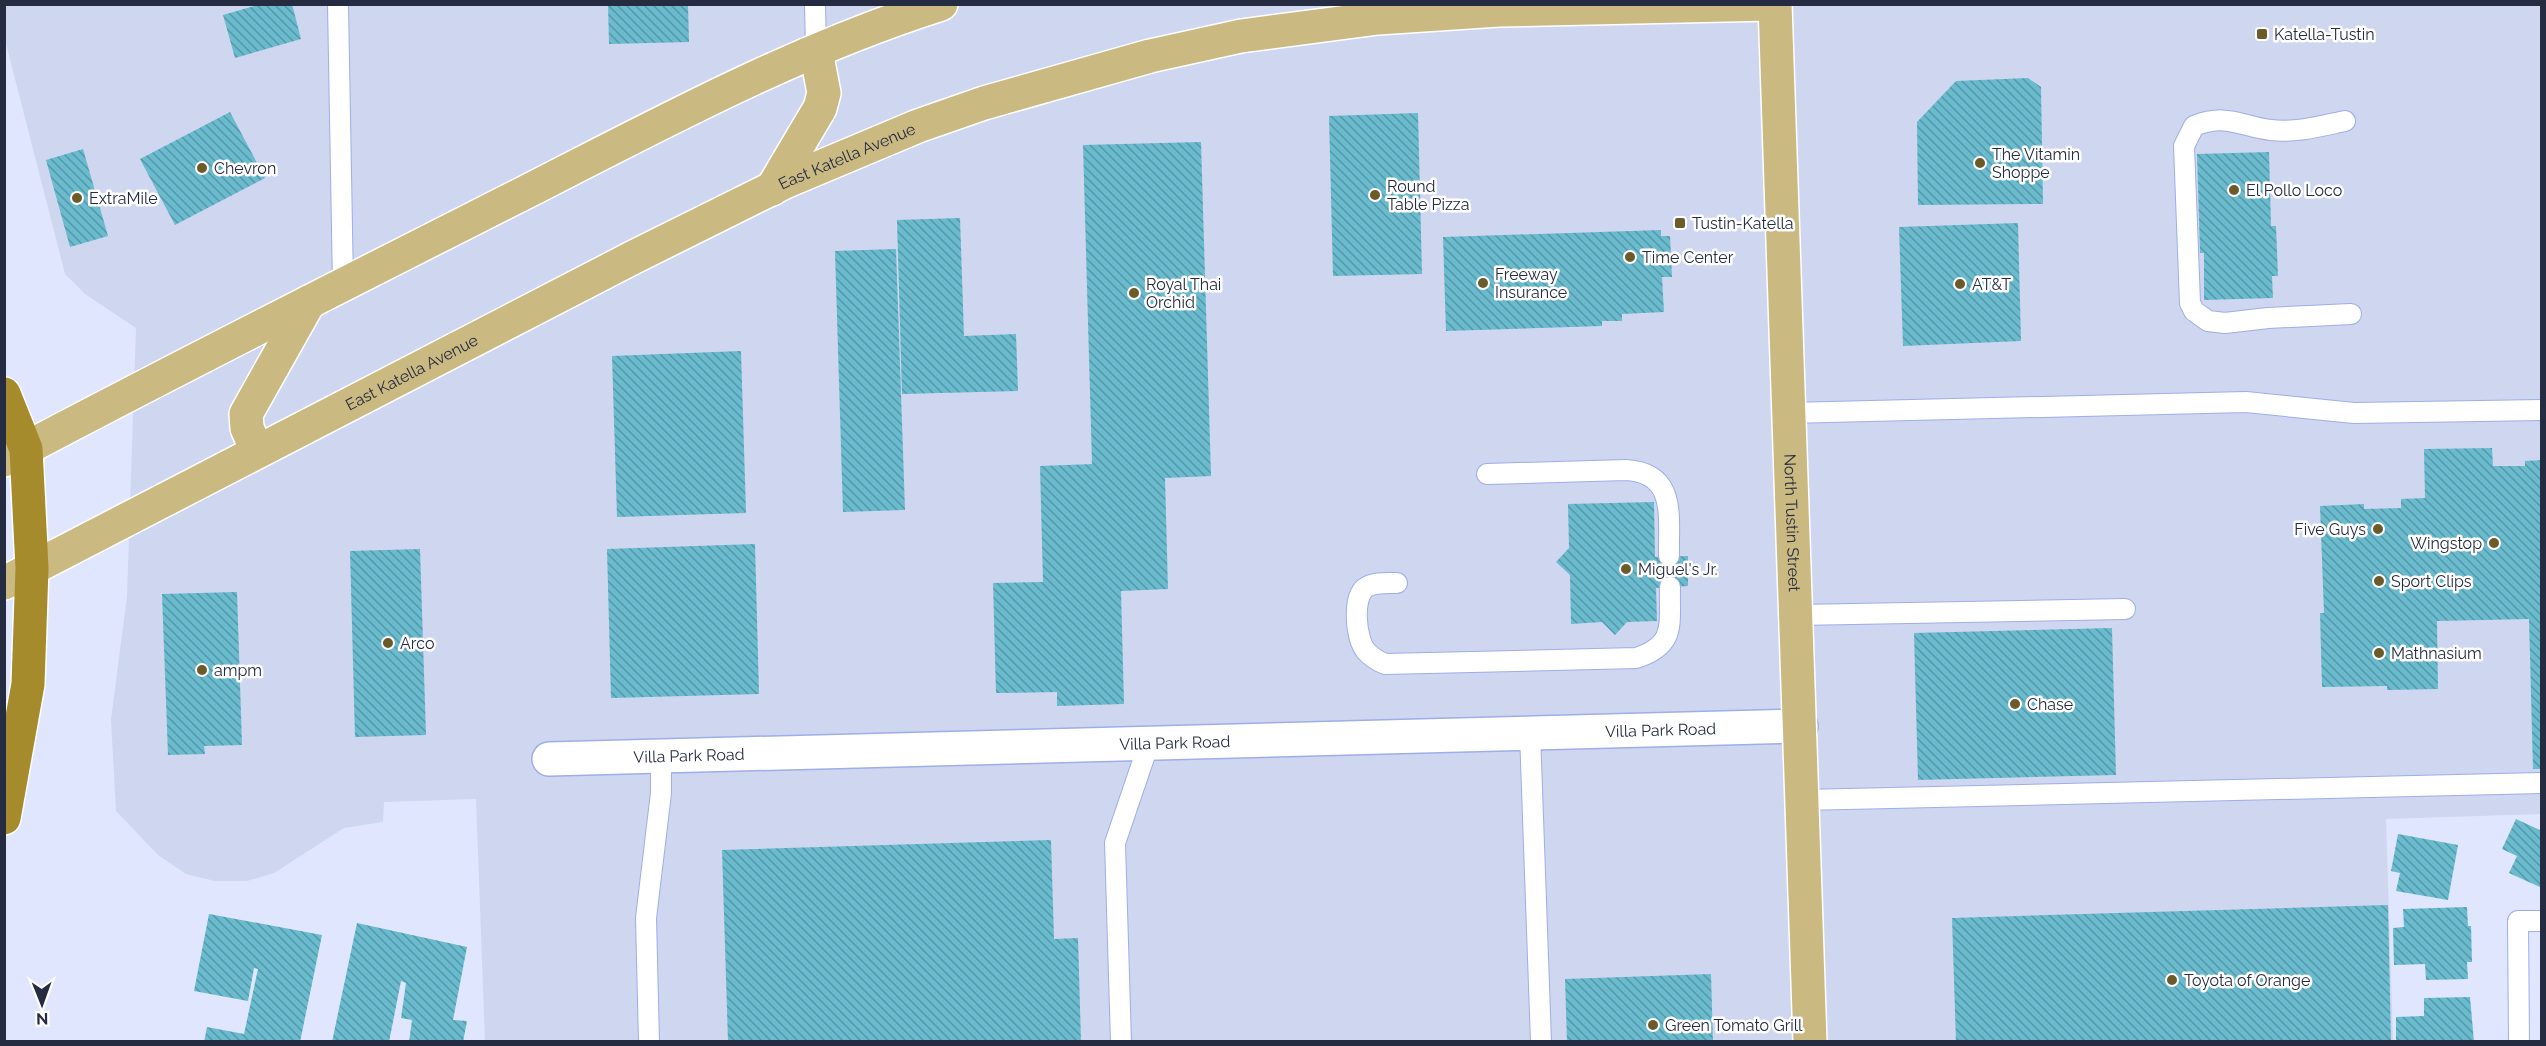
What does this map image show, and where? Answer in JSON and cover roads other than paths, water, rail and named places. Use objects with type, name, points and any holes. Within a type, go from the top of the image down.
[{"type":"highway","points":[[4,394],[15,454],[19,576],[28,684],[4,818]]},
{"type":"main road","points":[[15,454],[711,98],[816,51],[941,4]]},
{"type":"main road","name":"East Katella Avenue","points":[[19,576],[634,257],[772,189],[858,150],[984,103],[1150,56],[1241,36],[1378,18],[1499,10],[1773,4]]},
{"type":"main road","name":"North Tustin Street","points":[[1773,4],[1801,726],[1810,1041]]},
{"type":"main road","points":[[772,189],[820,108],[823,87],[816,51]]},
{"type":"main road","points":[[257,451],[247,428],[246,414],[309,302]]},
{"type":"street","name":"Villa Park Road","points":[[549,759],[1801,726]]},
{"type":"lane","points":[[338,4],[343,285]]},
{"type":"lane","points":[[815,4],[816,51]]},
{"type":"lane","points":[[2345,121],[2301,130],[2272,130],[2235,121],[2211,120],[2194,126],[2184,146],[2190,303],[2194,312],[2208,321],[2225,323],[2351,314]]},
{"type":"lane","points":[[1789,413],[2246,402],[2354,413],[2541,410]]},
{"type":"lane","points":[[1487,474],[1626,470],[1646,473],[1655,478],[1664,490],[1668,506],[1669,556]]},
{"type":"lane","points":[[1397,583],[1370,585],[1363,589],[1359,597],[1360,638],[1366,651],[1385,664],[1636,658],[1653,652],[1663,645],[1669,630],[1670,587]]},
{"type":"lane","points":[[1797,615],[2125,609]]},
{"type":"lane","points":[[1530,733],[1541,1041]]},
{"type":"lane","points":[[1121,1041],[1115,843],[1149,743]]},
{"type":"lane","points":[[649,1041],[646,918],[661,793],[661,756]]},
{"type":"lane","points":[[1803,800],[2541,783]]},
{"type":"lane","points":[[2519,1041],[2518,921],[2541,921]]},
{"type":"place","name":"Katella-Tustin","points":[[2262,34]]},
{"type":"place","name":"The Vitamin Shoppe","points":[[1980,163]]},
{"type":"place","name":"Chevron","points":[[202,168]]},
{"type":"place","name":"El Pollo Loco","points":[[2234,190]]},
{"type":"place","name":"Round Table Pizza","points":[[1375,195]]},
{"type":"place","name":"ExtraMile","points":[[77,198]]},
{"type":"place","name":"Tustin-Katella","points":[[1680,223]]},
{"type":"place","name":"Time Center","points":[[1630,257]]},
{"type":"place","name":"Freeway Insurance","points":[[1483,283]]},
{"type":"place","name":"AT&T","points":[[1960,284]]},
{"type":"place","name":"Royal Thai Orchid","points":[[1134,293]]},
{"type":"place","name":"Five Guys","points":[[2378,529]]},
{"type":"place","name":"Wingstop","points":[[2494,543]]},
{"type":"place","name":"Miguel's Jr.","points":[[1626,569]]},
{"type":"place","name":"Sport Clips","points":[[2379,581]]},
{"type":"place","name":"Arco","points":[[388,643]]},
{"type":"place","name":"Mathnasium","points":[[2379,653]]},
{"type":"place","name":"ampm","points":[[202,670]]},
{"type":"place","name":"Chase","points":[[2015,704]]},
{"type":"place","name":"Toyota of Orange","points":[[2172,980]]},
{"type":"place","name":"Green Tomato Grill","points":[[1653,1025]]}]
